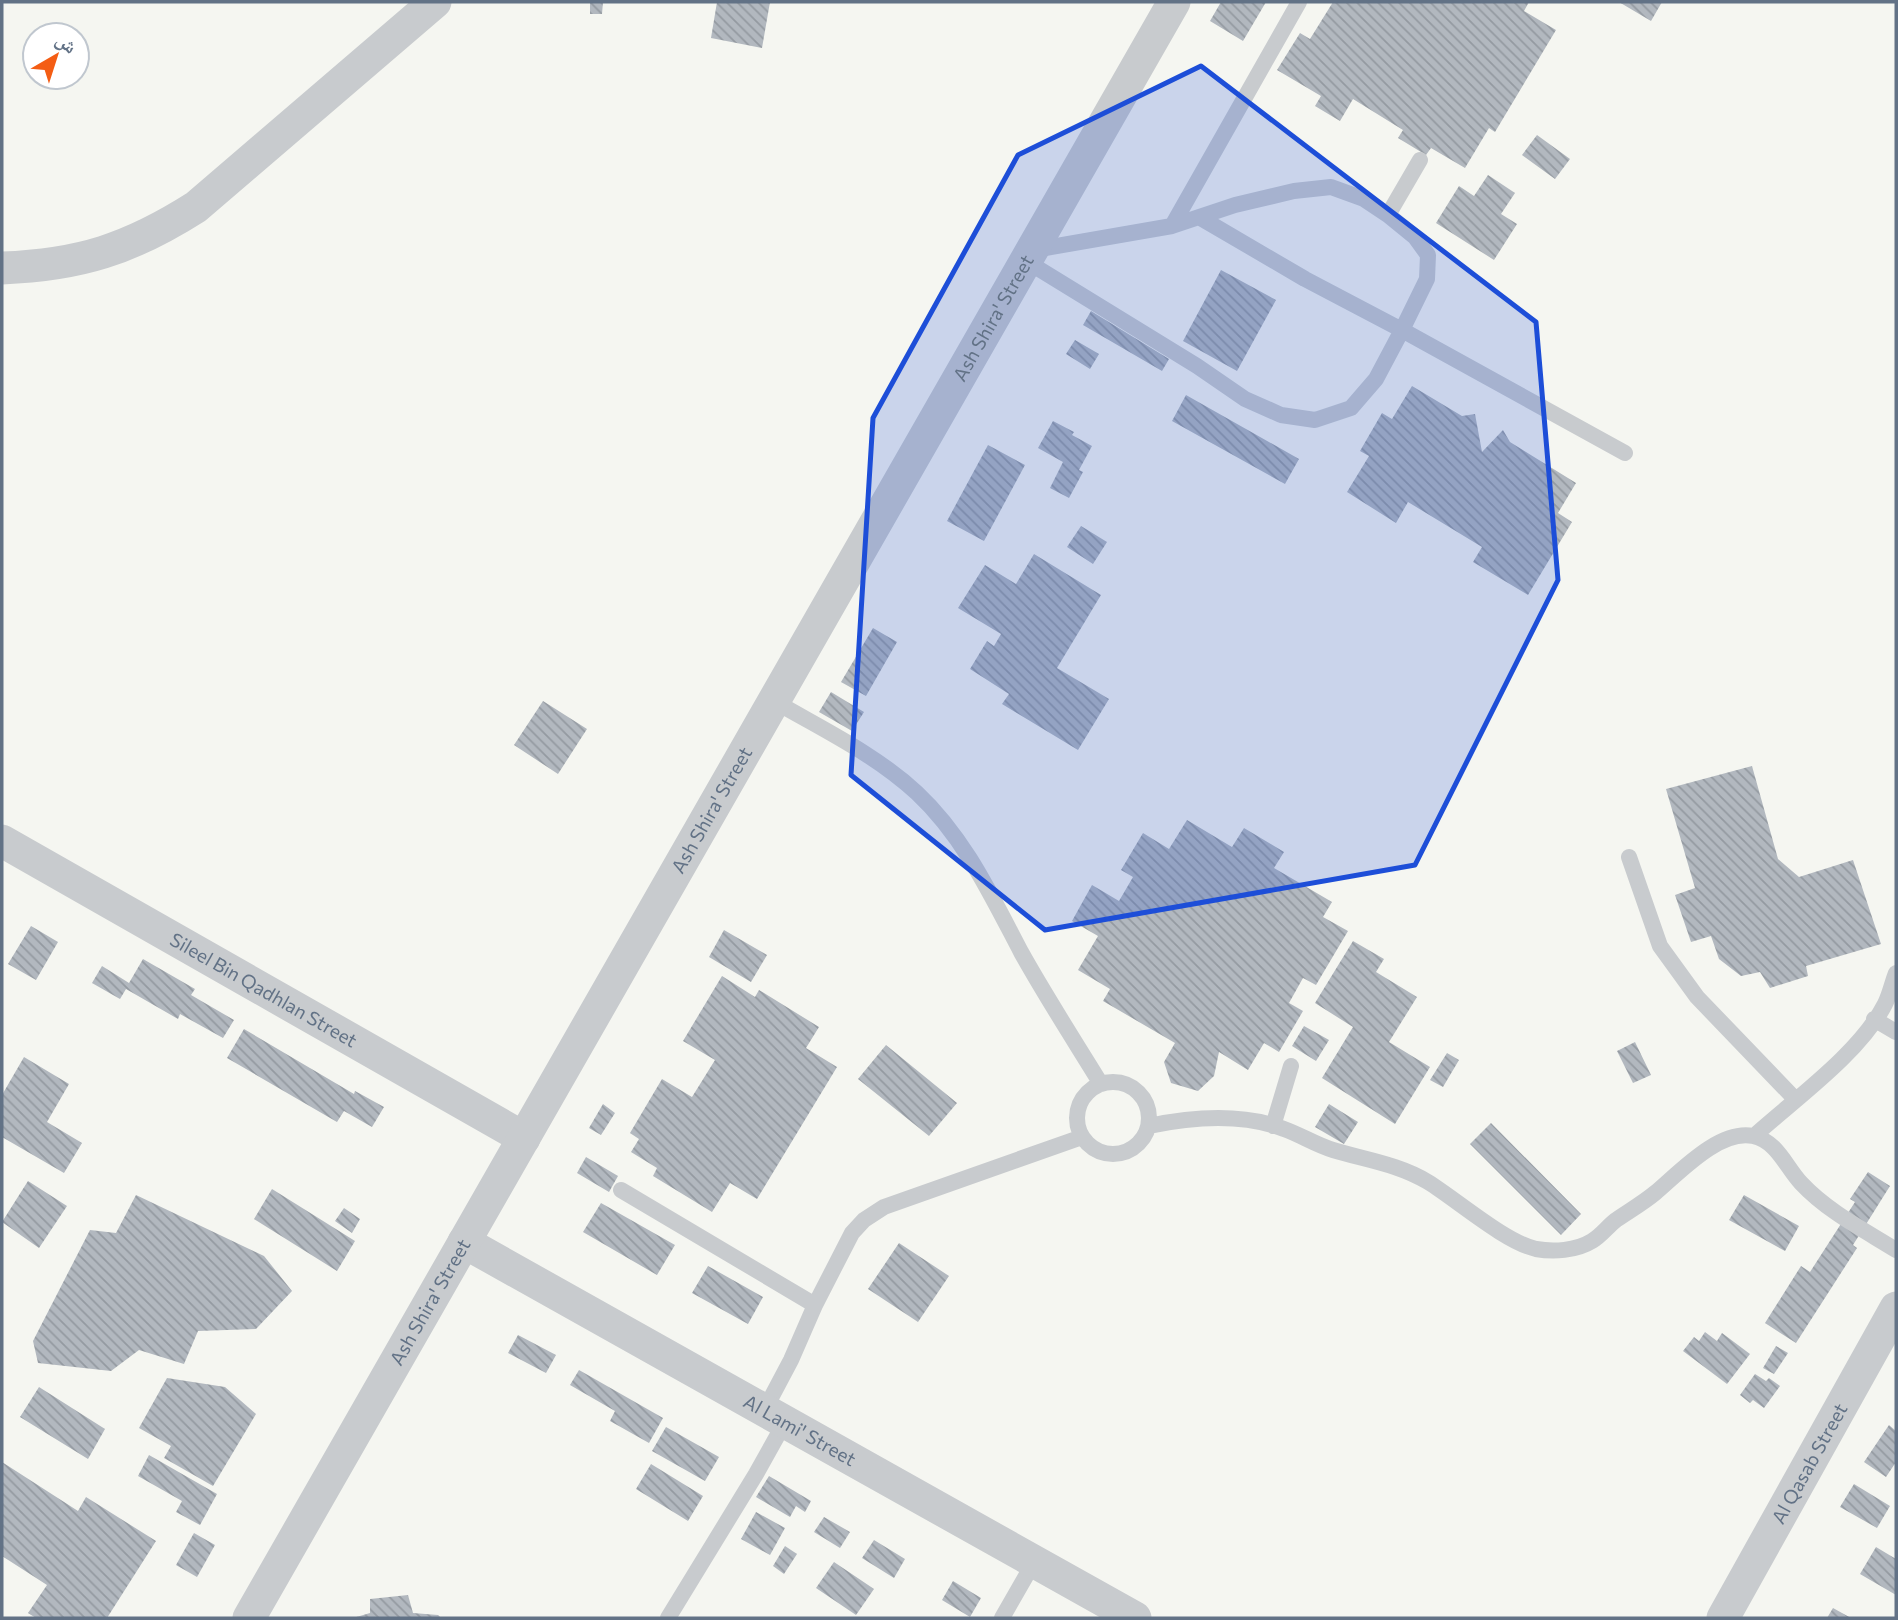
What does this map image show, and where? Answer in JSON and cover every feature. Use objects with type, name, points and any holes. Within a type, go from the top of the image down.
[{"type":"street","points":[[2,268],[46,266],[87,258],[127,246],[162,229],[196,207],[435,2]]},
{"type":"street","name":"Ash Shira' Street","points":[[249,1618],[1174,2]]},
{"type":"street","name":"Sileel Bin Qadhlan Street","points":[[2,841],[524,1138]]},
{"type":"street","name":"Al Lami' Street","points":[[464,1242],[1135,1618]]},
{"type":"street","name":"Al Qasab Street","points":[[1723,1618],[1896,1308]]},
{"type":"lane","points":[[1172,226],[1299,2]]},
{"type":"lane","points":[[1388,215],[1420,160]]},
{"type":"lane","points":[[1331,187],[1364,199],[1415,237],[1427,255],[1427,279],[1376,379],[1351,408],[1315,420],[1282,415],[1245,399],[1029,256],[1172,226],[1270,197],[1331,187]]},
{"type":"lane","points":[[1199,217],[1305,279],[1625,453]]},
{"type":"lane","points":[[774,701],[886,767],[918,794],[955,836],[981,875],[1022,953],[1101,1084]]},
{"type":"lane","points":[[1629,857],[1660,946],[1696,997],[1795,1099]]},
{"type":"lane","points":[[1754,1136],[1829,1070],[1866,1031],[1885,1004],[1896,973]]},
{"type":"lane","points":[[1874,1019],[1896,1032]]},
{"type":"lane","points":[[1273,1126],[1291,1066]]},
{"type":"lane","points":[[1118,1082],[1130,1085],[1146,1102],[1149,1126],[1144,1138],[1136,1147],[1124,1153],[1100,1152],[1082,1137],[1077,1114],[1080,1102],[1086,1093],[1101,1084],[1118,1082]]},
{"type":"lane","points":[[1149,1126],[1178,1120],[1234,1119],[1273,1126],[1331,1150],[1381,1161],[1425,1180],[1513,1241],[1552,1251],[1593,1241],[1615,1221],[1654,1195],[1682,1169],[1713,1147],[1738,1135],[1754,1136],[1769,1144],[1815,1197],[1896,1250]]},
{"type":"lane","points":[[668,1618],[756,1474],[791,1360],[815,1305],[852,1233],[864,1220],[884,1207],[1082,1137]]},
{"type":"lane","points":[[621,1190],[815,1305]]},
{"type":"lane","points":[[1002,1618],[1034,1562]]},
{"type":"highlighted area","points":[[1201,66],[1536,322],[1558,580],[1415,865],[1045,930],[851,775],[873,418],[1018,155]]},
{"type":"building","points":[[590,2],[603,2],[602,14],[590,14]]},
{"type":"building","points":[[717,2],[770,2],[762,48],[711,38]]},
{"type":"building","points":[[1221,2],[1266,2],[1243,41],[1210,21]]},
{"type":"building","points":[[1333,2],[1529,2],[1524,11],[1556,30],[1495,132],[1489,128],[1465,168],[1431,148],[1426,155],[1398,138],[1403,130],[1353,99],[1340,121],[1315,106],[1321,96],[1277,70],[1300,33],[1310,39]]},
{"type":"building","points":[[1619,2],[1662,2],[1651,21]]},
{"type":"building","points":[[1537,135],[1570,159],[1555,179],[1522,155]]},
{"type":"building","points":[[1488,175],[1515,193],[1501,214],[1517,224],[1494,260],[1436,223],[1459,186],[1474,196]]},
{"type":"building","points":[[1221,270],[1276,300],[1237,371],[1183,341]]},
{"type":"building","points":[[1091,311],[1169,359],[1162,371],[1083,325]]},
{"type":"building","points":[[1075,340],[1099,354],[1090,369],[1066,354]]},
{"type":"building","points":[[1412,386],[1462,416],[1475,414],[1482,452],[1503,430],[1510,442],[1576,483],[1558,513],[1572,522],[1528,595],[1473,562],[1482,547],[1408,502],[1396,523],[1347,492],[1369,456],[1360,451],[1382,413],[1392,419]]},
{"type":"building","points":[[1186,395],[1299,459],[1285,484],[1172,421]]},
{"type":"building","points":[[1053,421],[1092,446],[1079,470],[1083,472],[1069,498],[1050,488],[1063,462],[1038,448]]},
{"type":"building","points":[[988,445],[1025,465],[984,541],[947,521]]},
{"type":"building","points":[[1081,526],[1107,542],[1093,564],[1067,547]]},
{"type":"building","points":[[1034,554],[1101,595],[1057,668],[1109,699],[1078,750],[1002,704],[1009,694],[970,669],[987,641],[994,646],[1001,634],[958,608],[985,565],[1016,584]]},
{"type":"building","points":[[873,628],[897,642],[866,696],[841,682]]},
{"type":"building","points":[[831,692],[864,712],[852,731],[819,712]]},
{"type":"building","points":[[543,701],[587,729],[558,774],[514,745]]},
{"type":"building","points":[[1752,766],[1778,859],[1799,877],[1853,860],[1881,944],[1806,966],[1808,976],[1770,988],[1760,972],[1741,976],[1719,959],[1711,936],[1691,942],[1675,895],[1695,888],[1666,789]]},
{"type":"building","points":[[1187,820],[1232,847],[1244,828],[1284,852],[1274,868],[1332,902],[1323,917],[1348,931],[1316,985],[1303,978],[1289,1003],[1303,1011],[1279,1052],[1264,1043],[1248,1070],[1219,1052],[1214,1076],[1198,1091],[1171,1083],[1164,1062],[1175,1043],[1103,1001],[1110,989],[1078,970],[1098,936],[1072,921],[1092,885],[1119,901],[1133,877],[1121,870],[1143,833],[1169,849]]},
{"type":"building","points":[[31,926],[58,942],[36,980],[8,964]]},
{"type":"building","points":[[724,930],[767,955],[751,982],[709,957]]},
{"type":"building","points":[[1353,941],[1384,959],[1376,972],[1417,997],[1389,1042],[1430,1067],[1395,1124],[1322,1078],[1353,1027],[1315,1003]]},
{"type":"building","points":[[143,959],[195,989],[191,995],[234,1020],[223,1038],[180,1014],[178,1019],[126,989],[120,999],[92,983],[102,966],[129,983]]},
{"type":"building","points":[[722,976],[755,997],[759,990],[819,1027],[806,1048],[837,1067],[757,1199],[730,1183],[712,1212],[653,1176],[657,1168],[631,1152],[639,1139],[630,1133],[662,1079],[692,1097],[715,1060],[683,1041]]},
{"type":"building","points":[[1304,1026],[1329,1040],[1316,1061],[1292,1046]]},
{"type":"building","points":[[244,1029],[354,1094],[355,1091],[384,1107],[372,1127],[344,1111],[337,1122],[227,1058]]},
{"type":"building","points":[[1635,1042],[1651,1075],[1633,1083],[1617,1051]]},
{"type":"building","points":[[886,1045],[957,1103],[929,1136],[858,1079]]},
{"type":"building","points":[[1447,1053],[1459,1060],[1443,1087],[1430,1080]]},
{"type":"building","points":[[24,1057],[69,1084],[47,1122],[82,1143],[64,1173],[2,1137],[2,1095]]},
{"type":"building","points":[[603,1104],[615,1113],[601,1135],[589,1128]]},
{"type":"building","points":[[1329,1104],[1358,1122],[1344,1144],[1315,1127]]},
{"type":"building","points":[[1491,1123],[1581,1214],[1561,1235],[1470,1144]]},
{"type":"building","points":[[586,1157],[618,1176],[609,1192],[577,1173]]},
{"type":"building","points":[[1868,1172],[1890,1186],[1853,1245],[1857,1248],[1796,1343],[1765,1323],[1801,1266],[1810,1272],[1855,1202],[1850,1199]]},
{"type":"building","points":[[28,1181],[67,1206],[39,1248],[2,1222]]},
{"type":"building","points":[[272,1189],[355,1241],[337,1271],[254,1219]]},
{"type":"building","points":[[136,1195],[264,1256],[292,1291],[256,1329],[198,1331],[184,1364],[139,1350],[111,1371],[38,1363],[33,1341],[90,1230],[116,1233]]},
{"type":"building","points":[[1744,1195],[1799,1226],[1785,1251],[1729,1220]]},
{"type":"building","points":[[601,1203],[675,1245],[657,1275],[583,1232]]},
{"type":"building","points":[[344,1208],[360,1219],[352,1233],[335,1221]]},
{"type":"building","points":[[899,1243],[949,1276],[918,1322],[868,1289]]},
{"type":"building","points":[[708,1266],[763,1297],[748,1324],[692,1293]]},
{"type":"building","points":[[1705,1332],[1717,1341],[1722,1333],[1750,1354],[1727,1384],[1683,1351],[1694,1337],[1699,1341]]},
{"type":"building","points":[[518,1335],[556,1355],[546,1373],[508,1353]]},
{"type":"building","points":[[1776,1346],[1788,1353],[1774,1374],[1763,1368]]},
{"type":"building","points":[[579,1370],[663,1418],[649,1443],[610,1421],[615,1411],[570,1385]]},
{"type":"building","points":[[1755,1374],[1766,1381],[1769,1378],[1780,1386],[1764,1408],[1753,1400],[1750,1403],[1740,1395]]},
{"type":"building","points":[[167,1378],[225,1387],[256,1414],[213,1486],[164,1458],[171,1446],[139,1428]]},
{"type":"building","points":[[39,1387],[105,1429],[88,1459],[20,1417]]},
{"type":"building","points":[[1889,1425],[1896,1431],[1896,1462],[1886,1477],[1864,1462]]},
{"type":"building","points":[[666,1427],[719,1457],[705,1481],[652,1451]]},
{"type":"building","points":[[149,1455],[217,1494],[200,1525],[176,1512],[182,1501],[138,1476]]},
{"type":"building","points":[[2,1462],[78,1511],[86,1497],[156,1541],[107,1618],[36,1618],[28,1613],[47,1585],[2,1556]]},
{"type":"building","points":[[651,1464],[703,1496],[688,1521],[636,1489]]},
{"type":"building","points":[[769,1476],[811,1501],[805,1512],[796,1506],[790,1517],[756,1497]]},
{"type":"building","points":[[1854,1484],[1890,1506],[1877,1528],[1840,1507]]},
{"type":"building","points":[[756,1512],[785,1528],[770,1555],[741,1539]]},
{"type":"building","points":[[824,1517],[850,1532],[840,1548],[814,1532]]},
{"type":"building","points":[[194,1533],[215,1545],[197,1577],[176,1565]]},
{"type":"building","points":[[874,1540],[905,1559],[894,1578],[862,1558]]},
{"type":"building","points":[[785,1546],[797,1554],[784,1574],[773,1566]]},
{"type":"building","points":[[1876,1547],[1896,1559],[1896,1595],[1860,1574]]},
{"type":"building","points":[[834,1562],[874,1589],[856,1615],[816,1588]]},
{"type":"building","points":[[953,1581],[981,1598],[970,1617],[942,1600]]},
{"type":"building","points":[[408,1595],[413,1613],[438,1615],[441,1618],[353,1618],[370,1613],[370,1599]]},
{"type":"building","points":[[1833,1608],[1851,1618],[1827,1618]]}]
